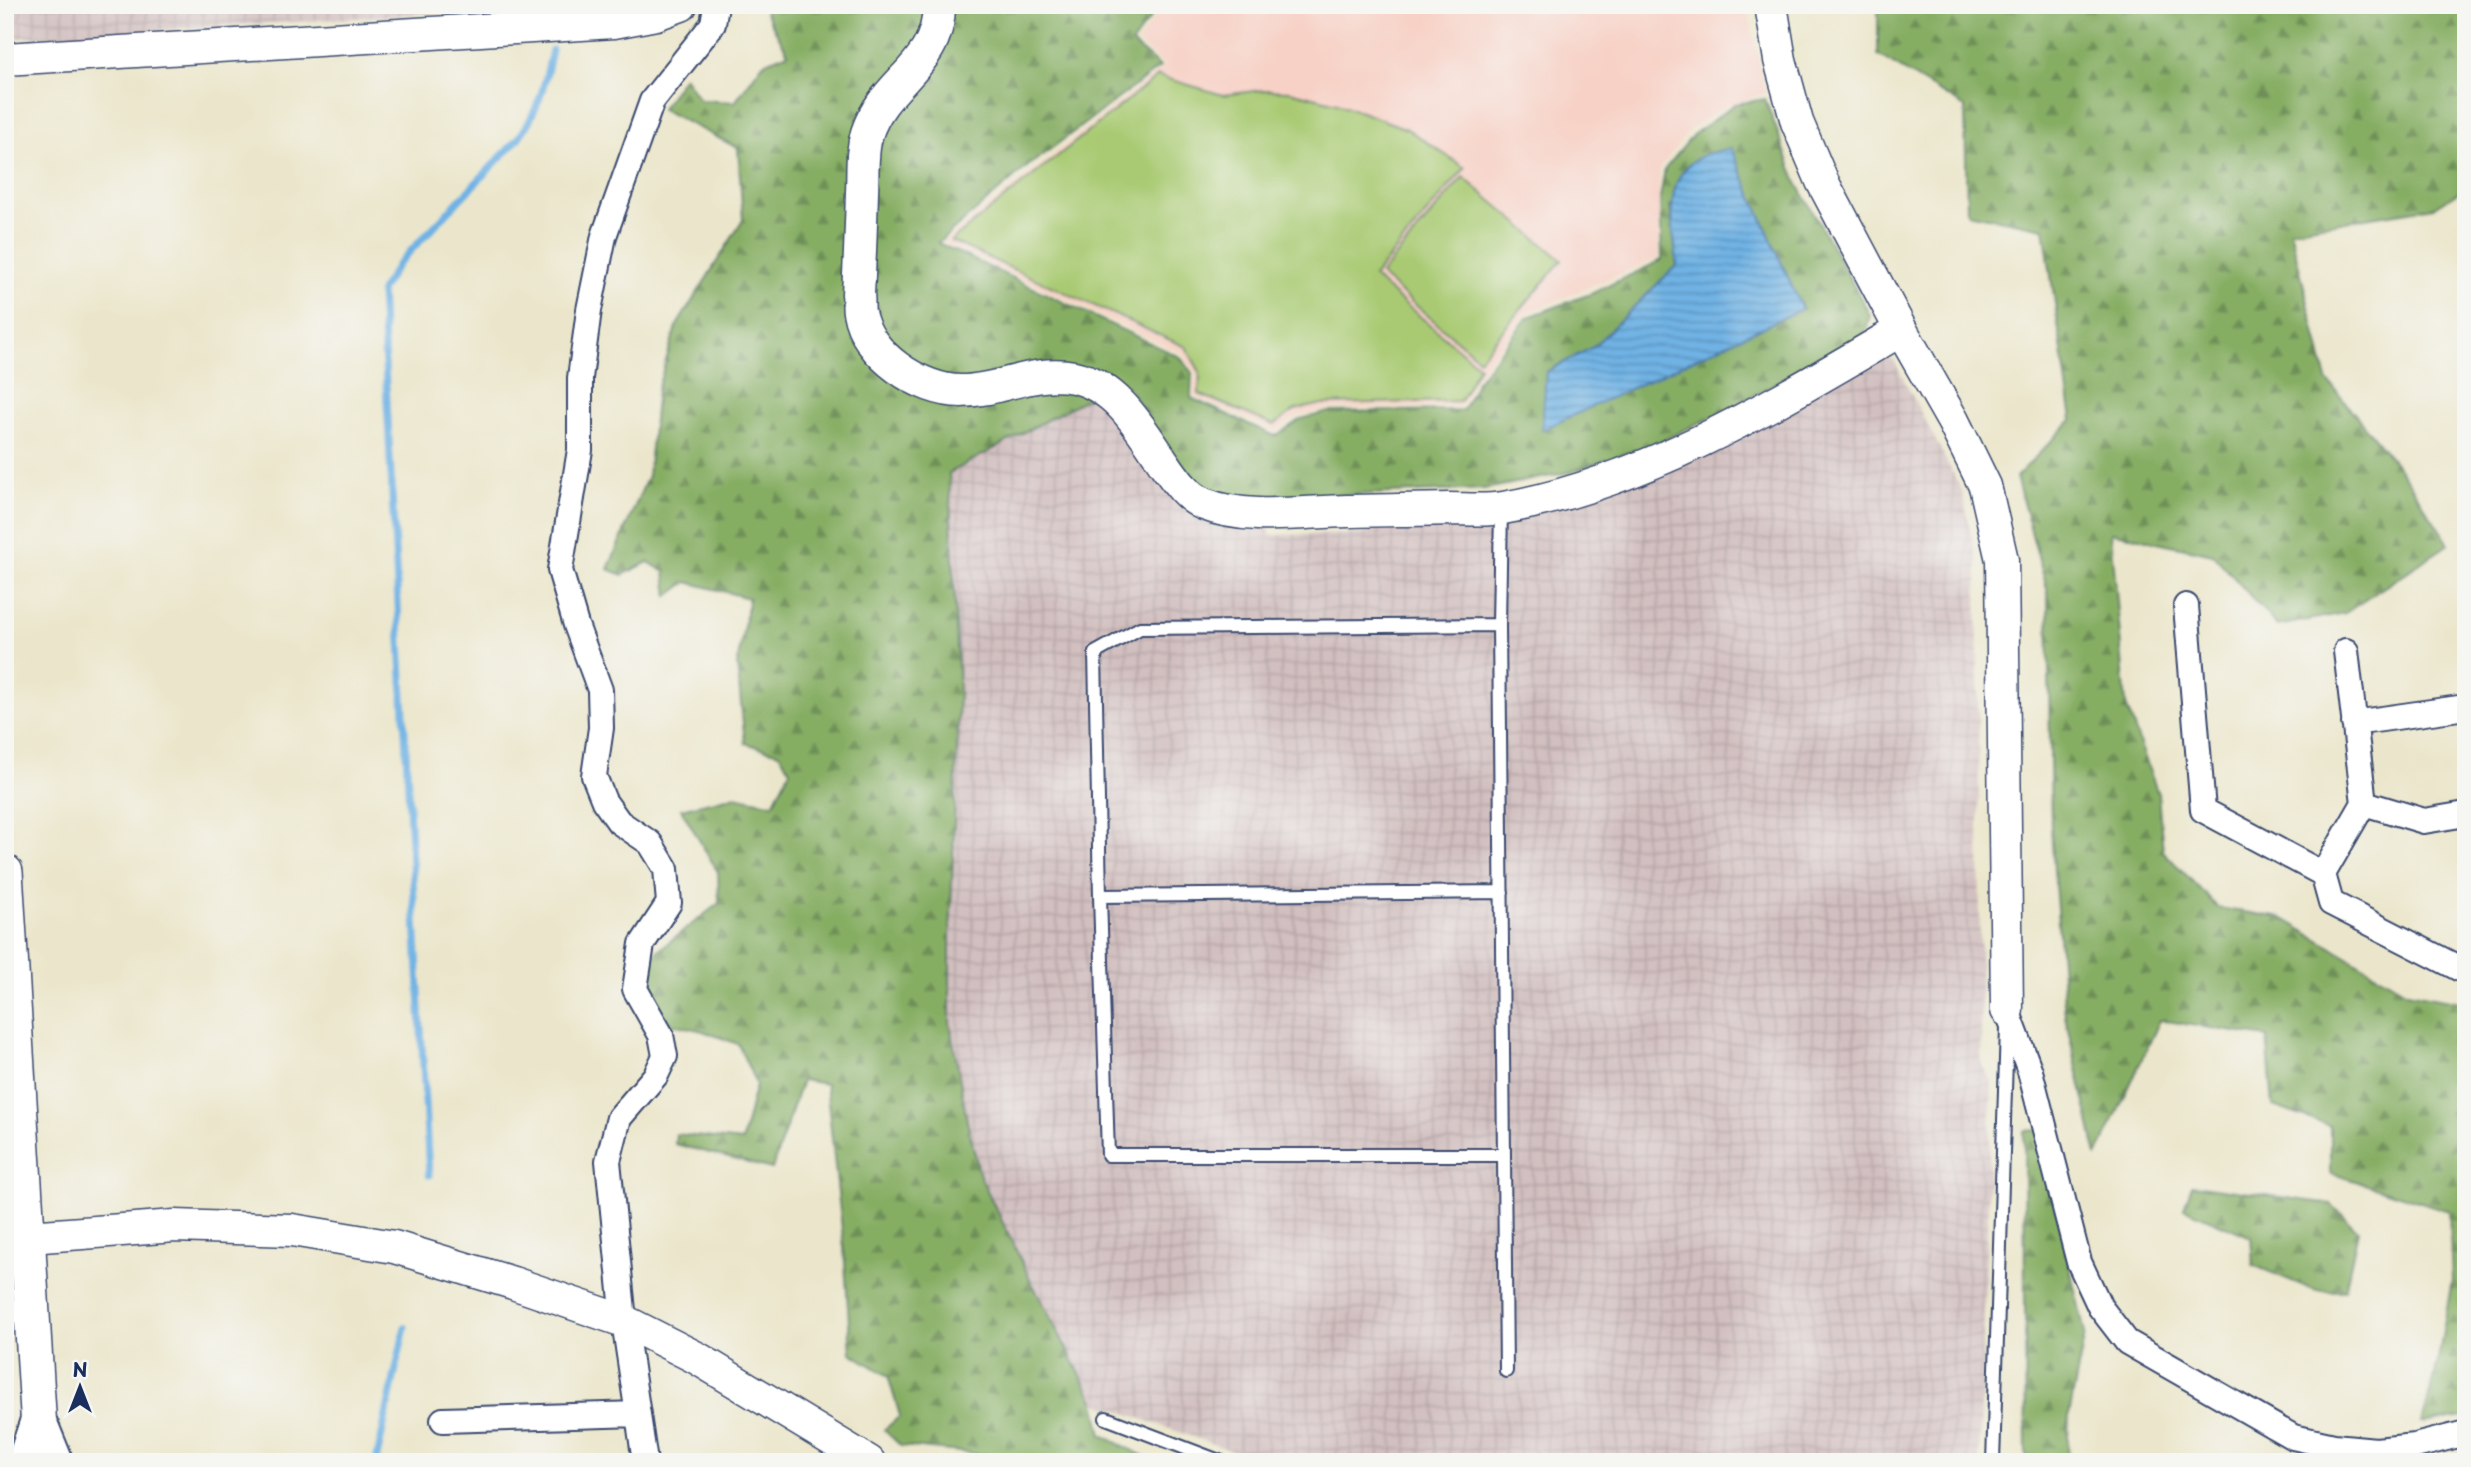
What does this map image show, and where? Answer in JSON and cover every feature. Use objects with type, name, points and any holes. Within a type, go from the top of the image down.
[{"type":"main road","points":[[5,872],[41,1462]]},
{"type":"street","points":[[5,59],[614,22],[656,14],[681,5]]},
{"type":"street","points":[[645,1462],[624,1321],[608,1161],[620,1118],[656,1075],[664,1056],[661,1035],[635,989],[642,944],[669,903],[666,869],[650,843],[619,822],[604,801],[594,776],[601,727],[600,690],[576,625],[560,570],[580,450],[580,378],[585,337],[604,236],[652,100],[713,24],[716,5]]},
{"type":"street","points":[[939,5],[939,23],[932,43],[924,56],[882,103],[870,125],[863,150],[859,315],[881,354],[901,370],[944,390],[965,391],[1033,377],[1062,375],[1089,380],[1116,399],[1130,414],[1181,487],[1199,502],[1225,511],[1266,513],[1501,508],[1616,476],[1684,448],[1782,399],[1901,330]]},
{"type":"street","points":[[1771,5],[1780,60],[1797,122],[1822,181],[1953,421],[1985,486],[2002,560],[2007,1010],[2030,1071],[2079,1262],[2099,1307],[2127,1342],[2293,1437],[2334,1446],[2376,1450],[2415,1446],[2466,1433]]},
{"type":"street","points":[[2186,606],[2203,810],[2323,874]]},
{"type":"street","points":[[2346,651],[2364,803],[2323,874],[2331,903],[2466,972]]},
{"type":"street","points":[[2354,723],[2466,707]]},
{"type":"street","points":[[2364,803],[2424,821],[2466,814]]},
{"type":"street","points":[[29,1237],[175,1226],[292,1230],[394,1247],[513,1283],[624,1321],[697,1358],[869,1462]]},
{"type":"street","points":[[19,1462],[38,1405]]},
{"type":"street","points":[[38,1405],[61,1462]]},
{"type":"street","points":[[443,1420],[638,1414]]},
{"type":"lane","points":[[1501,508],[1499,625],[1506,1371]]},
{"type":"lane","points":[[1499,625],[1140,628],[1095,653],[1108,1155],[1504,1155]]},
{"type":"lane","points":[[1100,896],[1502,892]]},
{"type":"lane","points":[[1993,1462],[2007,1010]]},
{"type":"lane","points":[[1106,1418],[1222,1462]]},
{"type":"shaded area","points":[[5,5],[571,5],[5,39]]},
{"type":"shaded area","points":[[1157,5],[1747,5],[1766,93],[1727,105],[1690,129],[1660,169],[1659,258],[1527,313],[1475,378],[1461,406],[1327,409],[1298,416],[1275,431],[1194,396],[1196,373],[1183,354],[944,242],[1165,66],[1137,42],[1160,11]]},
{"type":"shaded area","points":[[1877,357],[1893,359],[1962,491],[1977,561],[1981,1064],[1992,1081],[1979,1462],[1263,1462],[1095,1402],[1033,1285],[980,1176],[967,1121],[950,1023],[949,473],[1091,396],[1108,407],[1161,486],[1188,511],[1269,525],[1270,535],[1366,534],[1366,524],[1462,523]]},
{"type":"green space","points":[[766,5],[1153,5],[1156,10],[1132,43],[1160,67],[1028,166],[938,243],[1180,357],[1192,373],[1191,398],[1275,436],[1301,419],[1329,412],[1463,410],[1477,381],[1528,317],[1593,293],[1662,260],[1660,198],[1665,169],[1694,134],[1735,104],[1765,99],[1797,183],[1870,315],[1865,334],[1729,409],[1659,442],[1571,472],[1485,489],[1276,498],[1239,497],[1217,492],[1204,486],[1179,462],[1128,387],[1091,396],[949,473],[959,691],[950,936],[950,1023],[967,1121],[980,1176],[1033,1285],[1095,1402],[1102,1435],[1155,1462],[1013,1462],[991,1455],[901,1446],[884,1430],[900,1416],[888,1376],[851,1353],[844,1248],[826,1084],[802,1080],[772,1169],[675,1144],[676,1134],[742,1141],[756,1084],[738,1044],[703,1031],[669,1023],[645,988],[651,956],[719,903],[718,872],[681,809],[735,796],[773,804],[790,770],[779,753],[745,743],[737,665],[749,598],[687,582],[668,596],[665,572],[648,562],[623,575],[608,569],[648,476],[657,391],[676,327],[743,220],[738,148],[661,109],[684,77],[700,100],[735,102],[763,63],[788,53],[765,12]],"holes":[[[1670,206],[1802,309],[1546,372],[1593,347],[1677,265]]]},
{"type":"green space","points":[[1878,5],[2466,5],[2466,187],[2434,207],[2290,230],[2327,380],[2402,472],[2449,544],[2345,613],[2277,626],[2213,554],[2111,532],[2126,705],[2158,794],[2163,851],[2218,908],[2282,918],[2407,992],[2466,1003],[2466,1417],[2422,1423],[2437,1366],[2452,1280],[2449,1211],[2330,1173],[2330,1126],[2273,1106],[2267,1037],[2160,1020],[2097,1156],[2065,1016],[2051,830],[2048,592],[2016,477],[2072,420],[2044,228],[1967,213],[1965,107],[1878,55]]},
{"type":"green space","points":[[1158,76],[1223,95],[1263,90],[1290,91],[1337,103],[1407,129],[1465,168],[1373,277],[1479,366],[1460,401],[1322,404],[1295,410],[1274,425],[1199,394],[1200,372],[1186,347],[951,241]]},
{"type":"green space","points":[[1463,177],[1562,260],[1479,359],[1380,275]]},
{"type":"green space","points":[[2038,1130],[2085,1333],[2069,1415],[2067,1462],[2026,1462],[2024,1131]]},
{"type":"green space","points":[[2192,1185],[2331,1204],[2358,1230],[2345,1291],[2316,1291],[2253,1265],[2251,1237],[2184,1208]]},
{"type":"water","points":[[1731,148],[1802,309],[1542,430],[1546,372],[1593,347],[1677,265],[1672,203],[1680,175],[1704,155]]},
{"type":"waterway","points":[[429,1175],[381,291],[398,264],[518,139],[536,107],[552,50]]},
{"type":"waterway","points":[[376,1462],[405,1327]]}]
